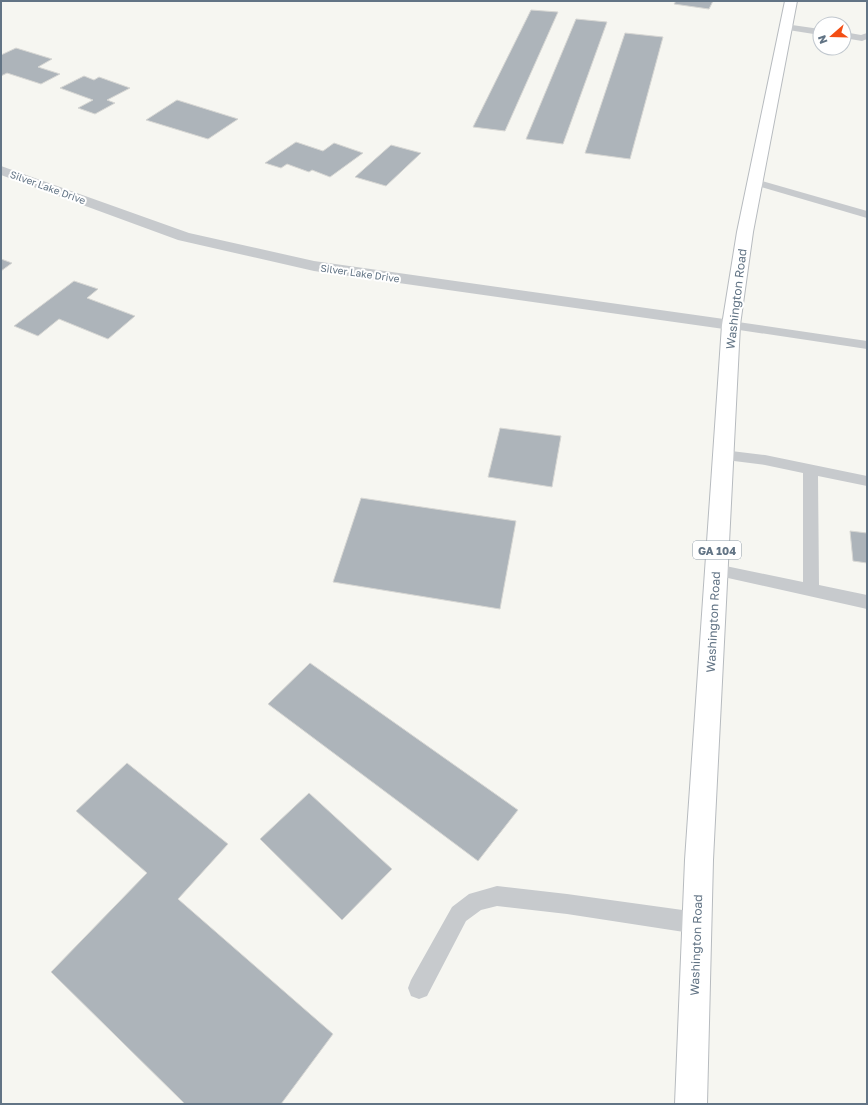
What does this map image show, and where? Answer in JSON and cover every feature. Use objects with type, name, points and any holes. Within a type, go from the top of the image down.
[{"type":"main road","name":"Washington Road","points":[[691,1104],[697,923],[731,325],[744,232],[791,1]]},
{"type":"street","name":"Silver Lake Drive","points":[[1,170],[184,237],[314,266],[731,325]]},
{"type":"lane","points":[[785,27],[812,31]]},
{"type":"lane","points":[[852,36],[862,38],[867,36]]},
{"type":"lane","points":[[755,182],[867,216]]},
{"type":"lane","points":[[731,325],[867,346]]},
{"type":"lane","points":[[723,455],[765,460],[867,481]]},
{"type":"lane","points":[[810,470],[812,591]]},
{"type":"lane","points":[[716,570],[867,602]]},
{"type":"lane","points":[[419,988],[459,914],[476,901],[497,896],[568,904],[697,923]]},
{"type":"building","points":[[676,1],[713,1],[709,9],[674,4]]},
{"type":"building","points":[[531,10],[558,12],[505,131],[473,127]]},
{"type":"building","points":[[576,19],[607,22],[563,144],[526,139]]},
{"type":"building","points":[[625,33],[663,37],[630,159],[585,153]]},
{"type":"building","points":[[16,48],[52,59],[38,67],[60,74],[41,84],[7,73],[1,76],[1,55]]},
{"type":"building","points":[[84,76],[94,80],[99,77],[130,88],[107,100],[115,103],[95,114],[78,108],[93,100],[60,88]]},
{"type":"building","points":[[177,100],[238,119],[208,139],[146,120]]},
{"type":"building","points":[[296,142],[323,151],[334,143],[363,153],[330,177],[312,170],[309,172],[287,164],[281,168],[265,163]]},
{"type":"building","points":[[391,145],[421,153],[386,186],[355,177]]},
{"type":"building","points":[[1,259],[12,263],[1,271]]},
{"type":"building","points":[[74,281],[98,289],[87,298],[135,316],[108,339],[59,319],[38,336],[14,326]]},
{"type":"building","points":[[500,428],[561,436],[552,487],[488,477]]},
{"type":"building","points":[[361,498],[516,521],[500,609],[333,582]]},
{"type":"building","points":[[850,531],[867,533],[867,563],[853,561]]},
{"type":"building","points":[[310,663],[518,810],[478,861],[268,704]]},
{"type":"building","points":[[127,763],[228,844],[178,899],[333,1034],[281,1104],[185,1104],[51,972],[147,873],[76,811]]},
{"type":"building","points":[[309,793],[392,869],[342,920],[260,839]]}]
